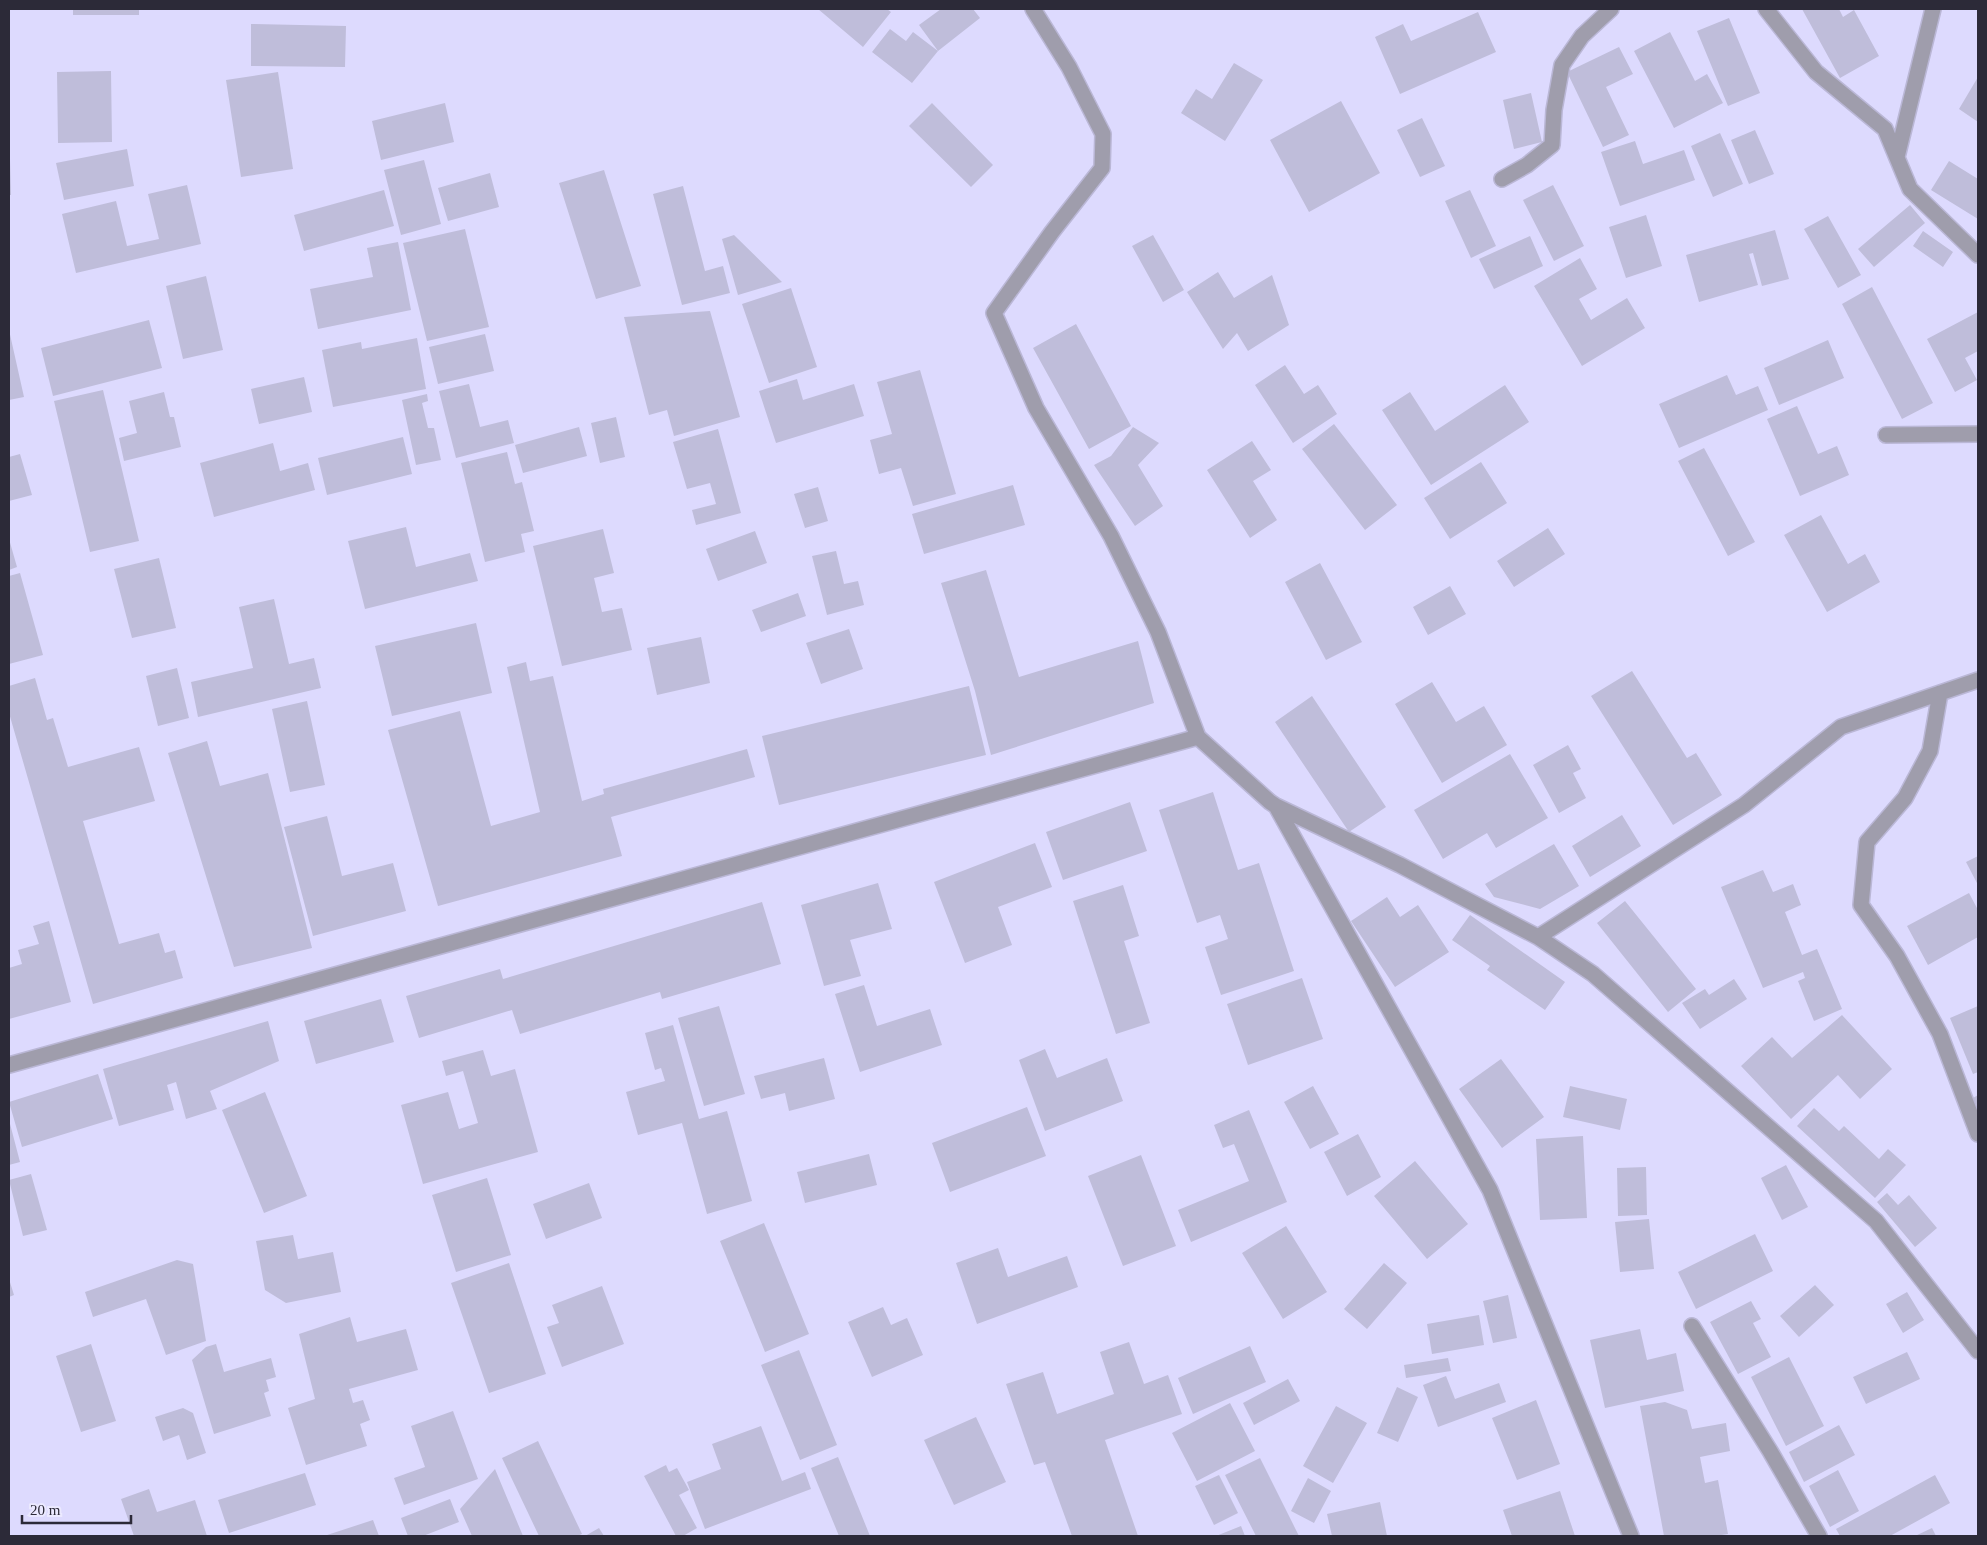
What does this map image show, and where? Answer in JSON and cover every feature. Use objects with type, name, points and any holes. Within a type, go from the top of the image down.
[{"type":"lane","points":[[1033,9],[1069,67],[1103,134],[1102,168],[1052,232],[994,313],[1036,408],[1111,536],[1154,623],[1198,737],[1276,806],[1400,865],[1538,937],[1593,974],[1876,1221],[1978,1350]]},
{"type":"lane","points":[[1502,180],[1527,165],[1552,145],[1554,110],[1562,65],[1582,36],[1611,9]]},
{"type":"lane","points":[[1766,9],[1816,72],[1886,129],[1910,188],[1978,255]]},
{"type":"lane","points":[[1897,157],[1933,9]]},
{"type":"lane","points":[[1886,434],[1978,434]]},
{"type":"lane","points":[[1538,937],[1744,805],[1841,727],[1978,680]]},
{"type":"lane","points":[[1940,693],[1930,751],[1905,798],[1867,842],[1861,905],[1897,956],[1940,1034],[1978,1134]]},
{"type":"lane","points":[[9,1065],[1198,737]]},
{"type":"lane","points":[[1276,806],[1490,1190],[1631,1536]]},
{"type":"lane","points":[[1692,1326],[1770,1451],[1819,1536]]},
{"type":"building","points":[[73,9],[139,9],[139,15],[73,15]]},
{"type":"building","points":[[818,9],[887,9],[891,12],[863,47]]},
{"type":"building","points":[[941,9],[973,9],[980,18],[938,51],[919,25]]},
{"type":"building","points":[[1802,9],[1839,9],[1843,17],[1854,10],[1879,56],[1840,78]]},
{"type":"building","points":[[1478,12],[1496,52],[1400,94],[1375,37],[1403,24],[1411,41]]},
{"type":"building","points":[[1729,18],[1760,93],[1728,106],[1697,31]]},
{"type":"building","points":[[251,24],[346,26],[345,67],[251,66]]},
{"type":"building","points":[[890,29],[906,41],[913,32],[938,51],[912,83],[872,52]]},
{"type":"building","points":[[1670,32],[1695,81],[1707,74],[1723,103],[1674,128],[1634,51]]},
{"type":"building","points":[[1619,47],[1633,74],[1606,87],[1629,135],[1603,147],[1567,72]]},
{"type":"building","points":[[1234,63],[1263,80],[1225,141],[1181,113],[1196,89],[1212,99]]},
{"type":"building","points":[[111,71],[112,142],[58,143],[57,72]]},
{"type":"building","points":[[278,72],[293,169],[241,177],[226,80]]},
{"type":"building","points":[[1978,77],[1978,122],[1959,109]]},
{"type":"building","points":[[1531,93],[1542,142],[1514,149],[1503,100]]},
{"type":"building","points":[[1341,101],[1380,173],[1309,212],[1270,140]]},
{"type":"building","points":[[445,103],[454,142],[381,160],[372,121]]},
{"type":"building","points":[[932,103],[993,165],[971,187],[909,126]]},
{"type":"building","points":[[1422,118],[1445,166],[1420,177],[1397,130]]},
{"type":"building","points":[[1755,130],[1774,174],[1749,184],[1731,140]]},
{"type":"building","points":[[1720,133],[1743,184],[1713,197],[1691,146]]},
{"type":"building","points":[[1635,141],[1643,164],[1684,150],[1695,180],[1620,206],[1601,152]]},
{"type":"building","points":[[127,149],[134,186],[64,200],[56,163]]},
{"type":"building","points":[[10,159],[11,195],[9,195]]},
{"type":"building","points":[[424,160],[441,224],[401,235],[384,170]]},
{"type":"building","points":[[1949,161],[1978,179],[1978,219],[1931,190]]},
{"type":"building","points":[[604,170],[641,286],[596,299],[559,183]]},
{"type":"building","points":[[490,173],[499,207],[448,221],[438,188]]},
{"type":"building","points":[[187,185],[201,244],[76,273],[62,214],[116,201],[127,246],[159,239],[148,194]]},
{"type":"building","points":[[1553,185],[1584,246],[1554,261],[1523,200]]},
{"type":"building","points":[[683,186],[705,271],[723,266],[730,293],[682,305],[653,194]]},
{"type":"building","points":[[384,190],[394,226],[304,251],[294,215]]},
{"type":"building","points":[[1470,190],[1496,246],[1471,258],[1445,201]]},
{"type":"building","points":[[1910,205],[1925,223],[1874,267],[1858,249]]},
{"type":"building","points":[[1646,215],[1662,266],[1626,278],[1609,227]]},
{"type":"building","points":[[1828,216],[1861,275],[1838,288],[1804,229]]},
{"type":"building","points":[[465,229],[489,327],[427,341],[403,243]]},
{"type":"building","points":[[1775,230],[1789,279],[1762,286],[1753,253],[1749,254],[1758,285],[1699,302],[1686,255]]},
{"type":"building","points":[[1923,231],[1953,252],[1943,267],[1913,246]]},
{"type":"building","points":[[734,235],[782,282],[738,295],[722,239]]},
{"type":"building","points":[[1153,235],[1184,290],[1163,302],[1132,246]]},
{"type":"building","points":[[1530,236],[1543,266],[1494,289],[1479,259]]},
{"type":"building","points":[[398,242],[411,310],[318,329],[310,289],[373,277],[367,248]]},
{"type":"building","points":[[1580,258],[1597,289],[1579,299],[1591,320],[1627,298],[1645,328],[1582,366],[1534,286]]},
{"type":"building","points":[[1218,272],[1234,298],[1272,275],[1289,325],[1248,351],[1237,333],[1223,349],[1187,292]]},
{"type":"building","points":[[206,276],[223,350],[183,359],[166,286]]},
{"type":"building","points":[[1872,287],[1933,403],[1902,419],[1842,304]]},
{"type":"building","points":[[791,288],[817,367],[769,383],[742,304]]},
{"type":"building","points":[[710,311],[740,417],[674,436],[667,410],[649,415],[624,317]]},
{"type":"building","points":[[1978,312],[1978,351],[1965,358],[1977,380],[1955,392],[1927,339]]},
{"type":"building","points":[[149,320],[162,368],[53,396],[41,348]]},
{"type":"building","points":[[1076,324],[1131,426],[1089,449],[1033,348]]},
{"type":"building","points":[[9,330],[24,397],[9,400]]},
{"type":"building","points":[[485,334],[494,371],[438,384],[429,347]]},
{"type":"building","points":[[417,338],[426,389],[333,407],[322,350],[361,342],[362,349]]},
{"type":"building","points":[[1828,340],[1844,378],[1779,405],[1764,368]]},
{"type":"building","points":[[1285,365],[1304,394],[1318,385],[1337,414],[1293,443],[1255,385]]},
{"type":"building","points":[[920,370],[956,494],[913,506],[901,468],[879,474],[870,440],[892,434],[877,382]]},
{"type":"building","points":[[1727,375],[1736,395],[1758,386],[1768,410],[1679,448],[1659,404]]},
{"type":"building","points":[[304,377],[312,412],[259,424],[251,389]]},
{"type":"building","points":[[797,379],[803,400],[854,384],[864,416],[776,443],[759,391]]},
{"type":"building","points":[[469,384],[480,427],[508,420],[514,443],[456,458],[439,391]]},
{"type":"building","points":[[1505,385],[1529,422],[1431,485],[1382,410],[1410,392],[1435,431]]},
{"type":"building","points":[[103,390],[139,541],[90,552],[54,401]]},
{"type":"building","points":[[164,392],[170,417],[174,417],[181,447],[124,461],[119,438],[137,433],[129,401]]},
{"type":"building","points":[[427,394],[428,401],[422,403],[428,428],[434,428],[441,460],[416,465],[402,400]]},
{"type":"building","points":[[1797,406],[1818,454],[1837,446],[1849,475],[1800,496],[1767,419]]},
{"type":"building","points":[[616,417],[625,457],[600,463],[591,423]]},
{"type":"building","points":[[1334,424],[1397,505],[1365,530],[1302,449]]},
{"type":"building","points":[[579,427],[587,456],[523,473],[515,445]]},
{"type":"building","points":[[1133,427],[1159,443],[1138,465],[1163,506],[1135,526],[1094,465],[1111,456]]},
{"type":"building","points":[[718,429],[741,513],[696,525],[692,510],[716,504],[710,483],[687,489],[673,442]]},
{"type":"building","points":[[403,437],[412,474],[327,495],[318,458]]},
{"type":"building","points":[[1252,441],[1271,470],[1253,481],[1277,520],[1250,538],[1207,470]]},
{"type":"building","points":[[273,443],[280,471],[308,463],[315,490],[214,517],[200,463]]},
{"type":"building","points":[[1704,448],[1755,542],[1728,556],[1678,461]]},
{"type":"building","points":[[507,452],[515,484],[522,482],[534,531],[521,534],[525,552],[485,562],[461,463]]},
{"type":"building","points":[[20,454],[32,495],[9,501],[9,457]]},
{"type":"building","points":[[1481,462],[1507,503],[1450,539],[1424,498]]},
{"type":"building","points":[[1013,485],[1025,525],[924,554],[912,514]]},
{"type":"building","points":[[818,487],[828,521],[805,528],[794,494]]},
{"type":"building","points":[[1821,515],[1848,564],[1865,554],[1880,582],[1827,612],[1784,535]]},
{"type":"building","points":[[406,527],[416,567],[470,553],[478,581],[365,609],[348,541]]},
{"type":"building","points":[[1548,528],[1565,554],[1514,587],[1497,561]]},
{"type":"building","points":[[603,529],[614,573],[594,578],[602,612],[622,608],[632,650],[562,666],[533,546]]},
{"type":"building","points":[[755,531],[767,563],[718,581],[706,549]]},
{"type":"building","points":[[9,539],[17,567],[9,570]]},
{"type":"building","points":[[836,551],[844,584],[858,581],[864,605],[827,615],[812,556]]},
{"type":"building","points":[[159,558],[176,628],[132,638],[114,569]]},
{"type":"building","points":[[1320,563],[1362,642],[1326,660],[1285,582]]},
{"type":"building","points":[[986,570],[1019,677],[1138,641],[1154,703],[991,755],[975,691],[941,583]]},
{"type":"building","points":[[20,573],[43,655],[9,664],[9,576]]},
{"type":"building","points":[[1450,586],[1466,614],[1428,635],[1413,607]]},
{"type":"building","points":[[798,593],[806,616],[761,632],[752,610]]},
{"type":"building","points":[[274,599],[289,664],[314,658],[321,688],[198,717],[191,682],[253,668],[239,607]]},
{"type":"building","points":[[476,623],[492,693],[392,716],[375,646]]},
{"type":"building","points":[[849,629],[863,669],[821,684],[806,643]]},
{"type":"building","points":[[701,637],[710,683],[657,695],[647,648]]},
{"type":"building","points":[[526,662],[530,681],[553,676],[582,801],[604,794],[603,789],[747,749],[755,777],[611,817],[622,856],[438,906],[388,730],[460,711],[491,826],[540,812],[507,667]]},
{"type":"building","points":[[177,668],[189,718],[158,726],[146,676]]},
{"type":"building","points":[[1632,671],[1687,758],[1696,753],[1722,795],[1673,825],[1591,696]]},
{"type":"building","points":[[35,678],[47,720],[53,718],[68,767],[139,747],[155,801],[83,821],[119,944],[159,933],[165,953],[175,950],[183,978],[93,1004],[9,713],[9,686]]},
{"type":"building","points":[[1432,682],[1456,722],[1484,706],[1507,745],[1442,783],[1395,704]]},
{"type":"building","points":[[969,686],[986,755],[779,805],[762,736]]},
{"type":"building","points":[[1312,696],[1386,807],[1349,832],[1275,722]]},
{"type":"building","points":[[307,701],[325,785],[290,792],[272,709]]},
{"type":"building","points":[[207,741],[220,786],[268,773],[312,948],[234,967],[168,753]]},
{"type":"building","points":[[1568,745],[1581,769],[1573,773],[1586,798],[1559,813],[1533,765]]},
{"type":"building","points":[[1510,754],[1548,818],[1496,848],[1487,833],[1443,859],[1414,810]]},
{"type":"building","points":[[1213,792],[1238,870],[1259,863],[1294,971],[1221,995],[1205,947],[1228,939],[1220,915],[1197,923],[1159,810]]},
{"type":"building","points":[[1130,802],[1147,851],[1063,880],[1046,832]]},
{"type":"building","points":[[1622,815],[1641,846],[1590,877],[1572,846]]},
{"type":"building","points":[[327,816],[342,876],[393,863],[406,911],[313,936],[284,827]]},
{"type":"building","points":[[1035,843],[1052,887],[998,907],[1012,945],[965,963],[934,882]]},
{"type":"building","points":[[1554,844],[1579,886],[1540,909],[1494,897],[1485,884]]},
{"type":"building","points":[[1978,856],[1978,885],[1966,862]]},
{"type":"building","points":[[1763,870],[1773,892],[1793,884],[1801,905],[1785,912],[1802,955],[1817,949],[1842,1009],[1814,1021],[1798,981],[1805,978],[1803,972],[1763,988],[1721,887]]},
{"type":"building","points":[[878,883],[892,929],[850,940],[861,976],[824,986],[801,905]]},
{"type":"building","points":[[1123,885],[1139,936],[1124,941],[1150,1023],[1116,1034],[1073,901]]},
{"type":"building","points":[[1969,893],[1978,910],[1978,937],[1928,965],[1907,926]]},
{"type":"building","points":[[1387,897],[1400,917],[1418,905],[1449,952],[1395,987],[1351,921]]},
{"type":"building","points":[[1625,901],[1696,989],[1668,1012],[1597,923]]},
{"type":"building","points":[[762,902],[781,964],[662,999],[660,992],[520,1034],[512,1010],[419,1038],[406,996],[500,969],[503,979]]},
{"type":"building","points":[[1470,915],[1565,982],[1545,1010],[1487,970],[1490,966],[1452,940]]},
{"type":"building","points":[[49,921],[71,1002],[9,1019],[9,968],[22,964],[18,950],[39,944],[33,926]]},
{"type":"building","points":[[1302,978],[1323,1039],[1248,1065],[1227,1004]]},
{"type":"building","points":[[1734,979],[1747,999],[1700,1029],[1682,1003],[1705,989],[1709,995]]},
{"type":"building","points":[[864,985],[877,1026],[930,1009],[942,1045],[860,1072],[835,994]]},
{"type":"building","points":[[381,999],[394,1042],[316,1064],[304,1021]]},
{"type":"building","points":[[719,1006],[745,1094],[704,1106],[678,1018]]},
{"type":"building","points":[[1978,1006],[1978,1072],[1973,1074],[1950,1018]]},
{"type":"building","points":[[1842,1015],[1892,1069],[1860,1099],[1838,1075],[1791,1119],[1741,1066],[1772,1037],[1792,1058]]},
{"type":"building","points":[[268,1021],[279,1061],[210,1091],[217,1109],[186,1119],[176,1082],[167,1085],[174,1110],[119,1126],[103,1069]]},
{"type":"building","points":[[673,1025],[699,1119],[727,1111],[752,1201],[707,1214],[682,1123],[638,1135],[626,1092],[665,1081],[661,1068],[655,1070],[645,1033]]},
{"type":"building","points":[[1045,1049],[1057,1078],[1107,1058],[1123,1101],[1045,1131],[1019,1060]]},
{"type":"building","points":[[483,1050],[491,1076],[515,1069],[538,1152],[423,1184],[401,1105],[448,1092],[459,1129],[478,1123],[463,1071],[446,1076],[442,1061]]},
{"type":"building","points":[[824,1058],[835,1099],[789,1111],[785,1093],[761,1099],[754,1076]]},
{"type":"building","points":[[1501,1059],[1544,1117],[1502,1148],[1459,1089]]},
{"type":"building","points":[[98,1074],[113,1119],[22,1147],[9,1102]]},
{"type":"building","points":[[1313,1086],[1339,1134],[1310,1149],[1284,1102]]},
{"type":"building","points":[[1570,1086],[1627,1099],[1620,1130],[1563,1117]]},
{"type":"building","points":[[265,1092],[307,1196],[264,1213],[222,1110]]},
{"type":"building","points":[[1978,1095],[1978,1108],[1973,1098]]},
{"type":"building","points":[[1027,1107],[1046,1156],[950,1192],[932,1143]]},
{"type":"building","points":[[1814,1108],[1839,1131],[1844,1126],[1879,1159],[1888,1149],[1906,1165],[1875,1198],[1797,1126]]},
{"type":"building","points":[[1249,1110],[1287,1202],[1191,1242],[1178,1210],[1249,1181],[1234,1144],[1223,1148],[1214,1125]]},
{"type":"building","points":[[9,1120],[20,1162],[9,1165]]},
{"type":"building","points":[[1358,1134],[1381,1177],[1347,1196],[1324,1152]]},
{"type":"building","points":[[1583,1136],[1587,1218],[1540,1220],[1536,1139]]},
{"type":"building","points":[[869,1154],[877,1185],[805,1203],[797,1172]]},
{"type":"building","points":[[1141,1155],[1176,1246],[1123,1266],[1088,1176]]},
{"type":"building","points":[[1415,1161],[1468,1224],[1427,1259],[1374,1196]]},
{"type":"building","points":[[1786,1165],[1808,1207],[1782,1220],[1761,1178]]},
{"type":"building","points":[[1646,1167],[1647,1215],[1618,1216],[1617,1168]]},
{"type":"building","points":[[31,1174],[47,1230],[23,1236],[9,1180]]},
{"type":"building","points":[[487,1178],[511,1255],[456,1272],[432,1195]]},
{"type":"building","points":[[589,1183],[602,1218],[546,1239],[533,1204]]},
{"type":"building","points":[[1887,1193],[1898,1205],[1909,1195],[1937,1228],[1915,1247],[1877,1202]]},
{"type":"building","points":[[1649,1219],[1654,1269],[1620,1272],[1615,1222]]},
{"type":"building","points":[[764,1223],[809,1334],[765,1352],[720,1241]]},
{"type":"building","points":[[1286,1226],[1327,1292],[1283,1319],[1242,1253]]},
{"type":"building","points":[[1755,1234],[1773,1271],[1696,1309],[1678,1272]]},
{"type":"building","points":[[293,1235],[298,1259],[333,1252],[341,1292],[286,1303],[265,1290],[256,1241]]},
{"type":"building","points":[[998,1248],[1008,1277],[1067,1256],[1078,1287],[977,1324],[956,1263]]},
{"type":"building","points":[[177,1260],[193,1264],[206,1341],[166,1355],[146,1299],[93,1317],[85,1292]]},
{"type":"building","points":[[509,1263],[546,1374],[489,1393],[451,1283]]},
{"type":"building","points":[[1384,1263],[1407,1283],[1367,1329],[1344,1309]]},
{"type":"building","points":[[9,1279],[14,1295],[9,1297]]},
{"type":"building","points":[[1815,1285],[1834,1305],[1799,1337],[1780,1316]]},
{"type":"building","points":[[602,1286],[624,1344],[562,1367],[547,1327],[559,1323],[552,1305]]},
{"type":"building","points":[[1907,1292],[1924,1320],[1903,1333],[1886,1304]]},
{"type":"building","points":[[1508,1295],[1517,1338],[1493,1343],[1483,1301]]},
{"type":"building","points":[[1751,1301],[1761,1319],[1753,1323],[1771,1357],[1738,1374],[1710,1322]]},
{"type":"building","points":[[883,1307],[891,1325],[907,1318],[923,1355],[872,1377],[848,1322]]},
{"type":"building","points":[[1479,1315],[1484,1345],[1432,1354],[1427,1324]]},
{"type":"building","points":[[350,1317],[357,1342],[406,1329],[418,1370],[349,1389],[353,1403],[363,1400],[370,1420],[360,1424],[367,1446],[306,1465],[288,1408],[315,1399],[299,1334]]},
{"type":"building","points":[[1640,1329],[1647,1360],[1676,1353],[1684,1391],[1605,1408],[1590,1340]]},
{"type":"building","points":[[1129,1342],[1144,1384],[1168,1375],[1182,1414],[1105,1440],[1138,1536],[1072,1536],[1045,1462],[1034,1465],[1006,1384],[1043,1372],[1057,1414],[1114,1394],[1100,1352]]},
{"type":"building","points":[[91,1344],[116,1421],[81,1432],[56,1356]]},
{"type":"building","points":[[216,1344],[224,1372],[271,1358],[276,1377],[266,1380],[269,1391],[264,1393],[271,1416],[214,1434],[192,1360],[206,1347]]},
{"type":"building","points":[[1250,1346],[1266,1382],[1193,1414],[1178,1378]]},
{"type":"building","points":[[799,1350],[837,1445],[800,1460],[761,1365]]},
{"type":"building","points":[[1907,1352],[1920,1379],[1866,1404],[1853,1377]]},
{"type":"building","points":[[1789,1357],[1824,1426],[1786,1446],[1751,1377]]},
{"type":"building","points":[[1448,1358],[1451,1371],[1406,1378],[1404,1365]]},
{"type":"building","points":[[1446,1376],[1455,1399],[1499,1383],[1506,1402],[1438,1427],[1423,1385]]},
{"type":"building","points":[[1288,1379],[1300,1401],[1254,1425],[1243,1403]]},
{"type":"building","points":[[1397,1387],[1418,1397],[1398,1442],[1377,1433]]},
{"type":"building","points":[[1536,1400],[1560,1464],[1517,1480],[1492,1418]]},
{"type":"building","points":[[1665,1402],[1687,1410],[1692,1429],[1726,1423],[1730,1451],[1700,1457],[1705,1483],[1718,1480],[1728,1534],[1715,1536],[1664,1536],[1640,1406]]},
{"type":"building","points":[[1230,1403],[1255,1451],[1197,1481],[1172,1433]]},
{"type":"building","points":[[1336,1406],[1367,1423],[1333,1483],[1303,1466]]},
{"type":"building","points":[[183,1408],[193,1413],[206,1453],[187,1460],[179,1435],[163,1441],[155,1417]]},
{"type":"building","points":[[453,1411],[478,1479],[404,1505],[394,1478],[425,1467],[411,1426]]},
{"type":"building","points":[[976,1417],[1006,1482],[954,1505],[924,1440]]},
{"type":"building","points":[[1839,1425],[1855,1455],[1804,1482],[1789,1452]]},
{"type":"building","points":[[761,1426],[782,1481],[805,1472],[811,1489],[705,1529],[687,1482],[721,1469],[712,1444]]},
{"type":"building","points":[[538,1441],[582,1534],[577,1536],[539,1536],[502,1458]]},
{"type":"building","points":[[838,1457],[870,1536],[839,1536],[811,1468]]},
{"type":"building","points":[[1260,1458],[1299,1536],[1256,1536],[1225,1475]]},
{"type":"building","points":[[666,1465],[669,1472],[677,1468],[689,1490],[679,1495],[697,1528],[683,1536],[676,1536],[644,1476]]},
{"type":"building","points":[[495,1469],[523,1536],[472,1536],[460,1509]]},
{"type":"building","points":[[1838,1470],[1859,1511],[1830,1527],[1809,1486]]},
{"type":"building","points":[[305,1473],[316,1505],[229,1533],[218,1500]]},
{"type":"building","points":[[1219,1475],[1238,1513],[1214,1525],[1195,1486]]},
{"type":"building","points":[[1935,1475],[1950,1503],[1890,1536],[1840,1536],[1836,1529]]},
{"type":"building","points":[[1308,1478],[1331,1491],[1314,1523],[1291,1511]]},
{"type":"building","points":[[149,1489],[157,1512],[195,1500],[207,1536],[134,1536],[121,1499]]},
{"type":"building","points":[[1560,1491],[1575,1536],[1512,1536],[1503,1510]]},
{"type":"building","points":[[450,1499],[459,1522],[423,1536],[408,1536],[401,1518]]},
{"type":"building","points":[[1380,1502],[1387,1536],[1332,1536],[1327,1514]]},
{"type":"building","points":[[373,1520],[379,1536],[324,1536]]},
{"type":"building","points":[[1241,1526],[1245,1536],[1216,1536]]},
{"type":"building","points":[[599,1528],[604,1536],[585,1536]]},
{"type":"building","points":[[1932,1528],[1936,1536],[1915,1536]]}]
